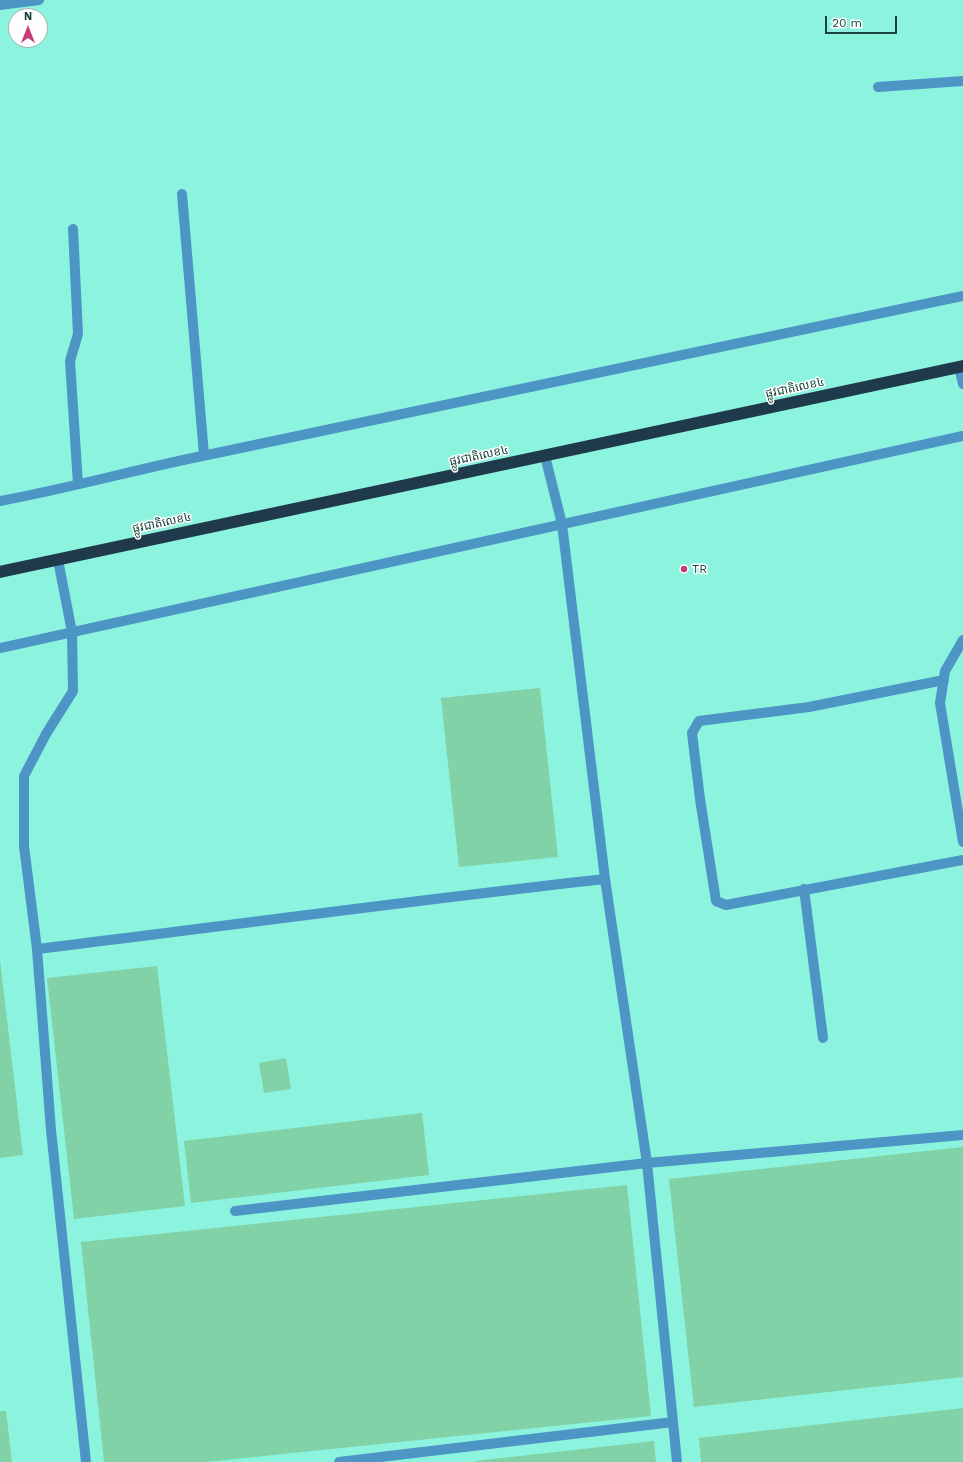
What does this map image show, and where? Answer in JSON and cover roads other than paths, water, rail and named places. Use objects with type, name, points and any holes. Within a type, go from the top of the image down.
[{"type":"highway","name":"ផ្លូវជាតិលេខ៤","points":[[0,572],[961,367]]},
{"type":"street","points":[[0,5],[39,0]]},
{"type":"street","points":[[878,87],[963,80]]},
{"type":"street","points":[[182,194],[204,455]]},
{"type":"street","points":[[73,229],[78,334],[70,361],[78,484]]},
{"type":"street","points":[[0,501],[43,493],[204,455],[530,389],[963,296]]},
{"type":"street","points":[[961,367],[963,384]]},
{"type":"street","points":[[0,648],[963,436]]},
{"type":"street","points":[[545,456],[562,524],[604,879],[647,1163],[677,1462]]},
{"type":"street","points":[[58,560],[72,632],[73,691],[46,734],[24,776],[24,846],[37,949],[50,1130],[86,1462]]},
{"type":"street","points":[[963,640],[945,671],[940,703],[963,842]]},
{"type":"street","points":[[944,680],[809,707],[699,722],[692,733],[700,799],[716,901],[726,905],[963,860]]},
{"type":"street","points":[[37,949],[227,926],[436,898],[604,879]]},
{"type":"street","points":[[804,889],[824,1038]]},
{"type":"street","points":[[236,1211],[647,1163],[963,1135]]},
{"type":"street","points":[[339,1462],[673,1422]]},
{"type":"place","name":"TR","points":[[684,569]]}]
